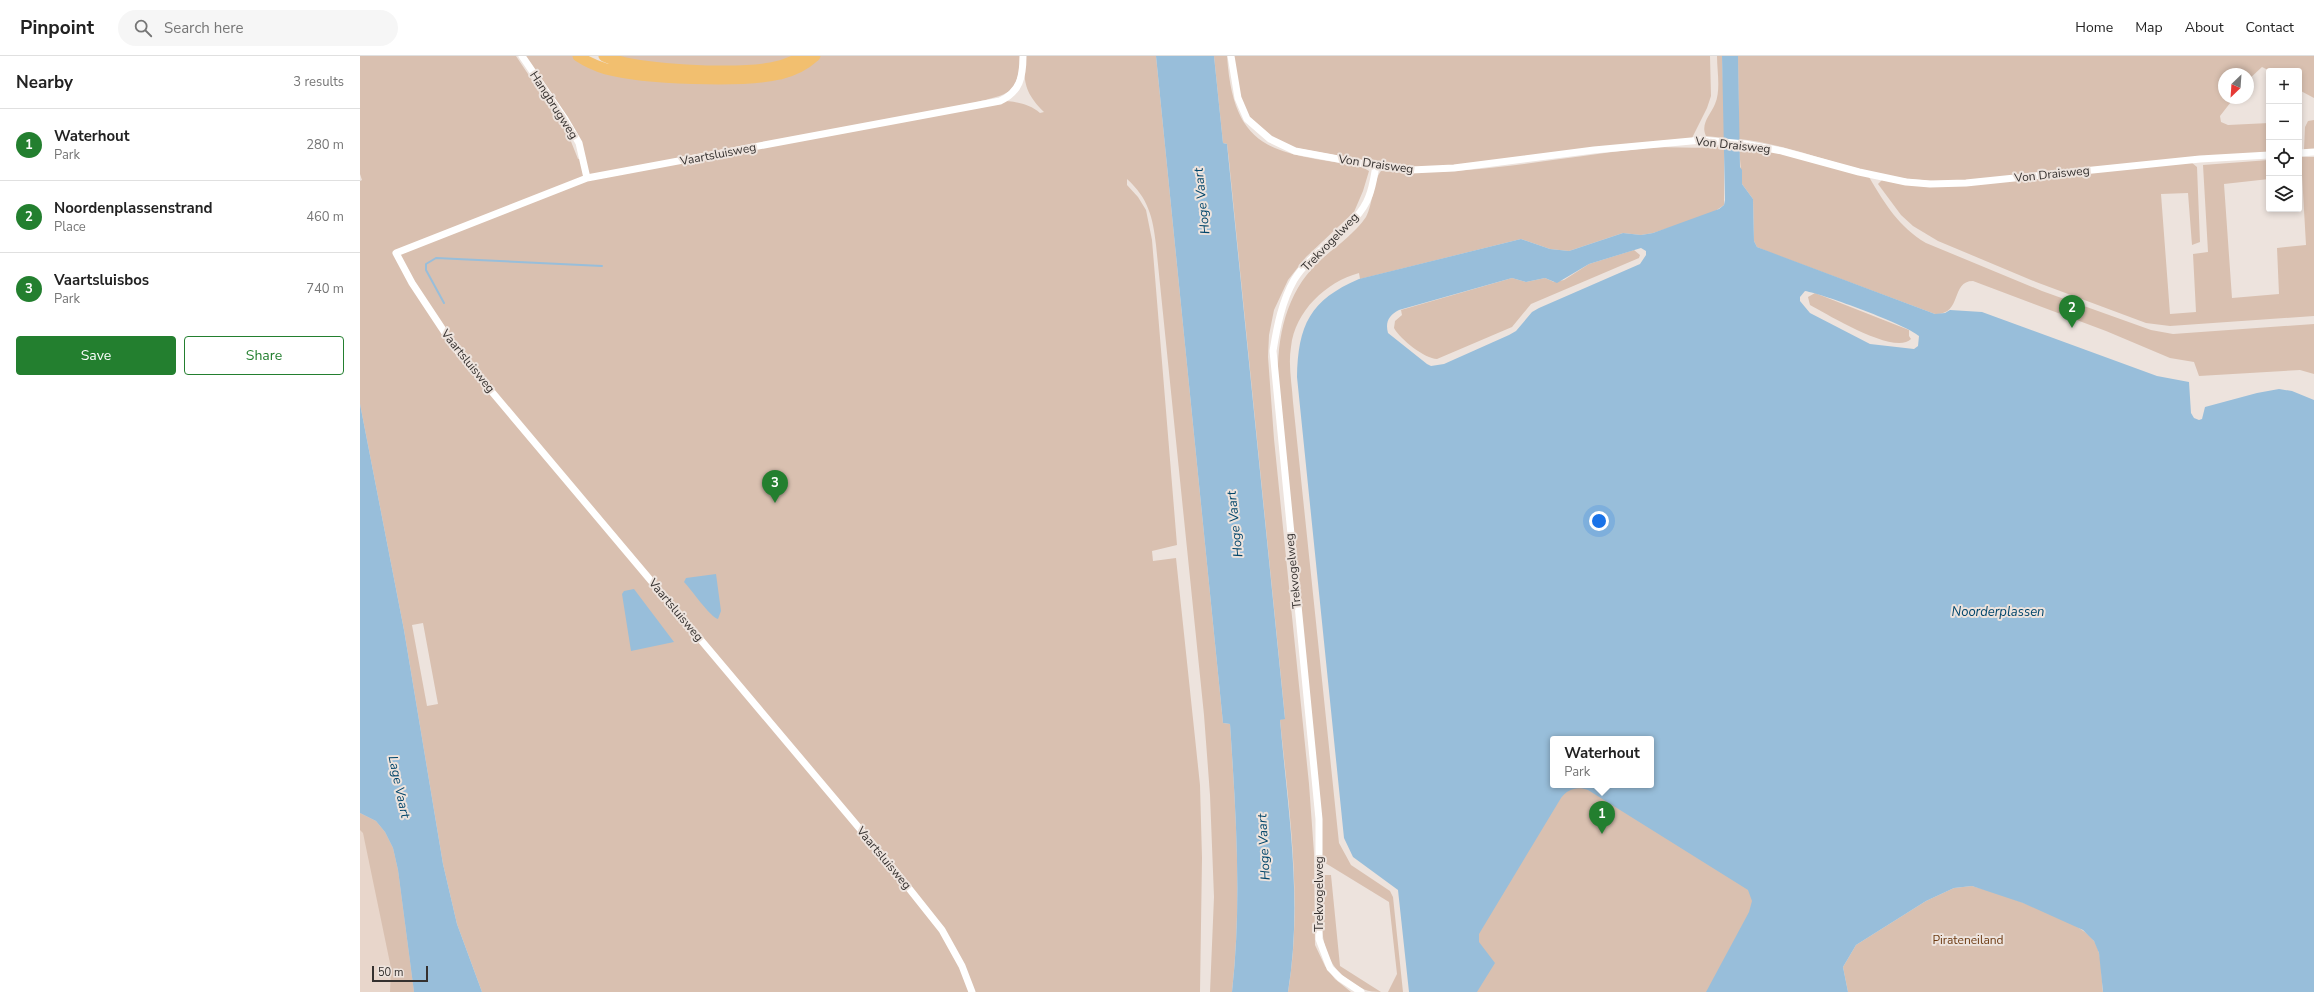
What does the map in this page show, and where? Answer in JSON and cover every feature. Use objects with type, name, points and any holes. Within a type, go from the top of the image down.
[{"type":"highway","points":[[578,56],[598,66],[620,72],[717,78],[779,74],[801,67],[815,56]]},
{"type":"highway","points":[[604,56],[620,63],[639,66],[725,70],[771,68],[790,63],[802,56]]},
{"type":"street","name":"Hangbrugweg","points":[[522,56],[565,119],[579,143],[587,178]]},
{"type":"street","name":"Vaartsluisweg","points":[[972,992],[962,966],[938,924],[887,861],[455,348],[412,283],[396,253],[587,178],[1000,101],[1011,95],[1019,86],[1022,76],[1023,56]]},
{"type":"street","name":"Von Draisweg","points":[[1231,56],[1238,98],[1247,119],[1270,139],[1295,151],[1376,166],[1410,170],[1454,168],[1688,141],[1745,144],[1782,151],[1876,176],[1906,182],[1946,184],[2200,159],[2266,155]]},
{"type":"street","points":[[2302,153],[2314,152]]},
{"type":"street","name":"Trekvogelweg","points":[[1360,992],[1340,978],[1330,968],[1319,939],[1319,819],[1273,350],[1284,303],[1294,280],[1309,260],[1358,215],[1369,197],[1376,166]]},
{"type":"shaded area","points":[[360,662],[423,992],[360,992]]},
{"type":"green space","points":[[360,56],[516,56],[568,134],[578,159],[583,158],[581,148],[522,56],[573,56],[582,62],[678,79],[820,56],[1020,56],[1017,78],[1010,90],[1005,94],[977,102],[1002,101],[1018,103],[1033,108],[1040,113],[1044,112],[1029,93],[1025,80],[1025,56],[1156,56],[1223,723],[1230,724],[1237,858],[1237,925],[1232,992],[1210,992],[1214,897],[1210,795],[1204,715],[1155,235],[1151,217],[1145,201],[1127,179],[1127,185],[1138,197],[1146,210],[1152,240],[1177,545],[1152,551],[1153,561],[1176,558],[1200,785],[1202,858],[1200,992],[482,992],[457,924],[443,864],[404,630],[360,404],[360,181],[362,180],[360,174]],"holes":[[[423,623],[438,704],[427,706],[412,625]]]},
{"type":"green space","points":[[609,56],[799,56],[760,67],[658,66]]},
{"type":"green space","points":[[1214,56],[1227,56],[1231,89],[1240,114],[1251,132],[1266,144],[1285,152],[1362,167],[1369,171],[1363,191],[1354,212],[1306,257],[1288,280],[1274,310],[1269,335],[1268,357],[1274,439],[1309,784],[1314,853],[1315,945],[1325,966],[1335,979],[1351,992],[1288,992],[1294,924],[1294,890],[1293,856],[1280,720],[1285,718],[1229,161],[1227,144],[1223,143]]},
{"type":"green space","points":[[1232,56],[1710,56],[1711,96],[1707,108],[1692,138],[1434,168],[1389,165],[1280,145],[1252,122],[1242,106]]},
{"type":"green space","points":[[1717,56],[1722,56],[1725,138],[1706,136],[1704,132],[1705,123],[1717,99]]},
{"type":"green space","points":[[1738,56],[2314,56],[2314,98],[2302,92],[2302,68],[2266,69],[2262,67],[2254,74],[2254,68],[2218,68],[2218,104],[2229,104],[2220,116],[2221,122],[2228,125],[2266,123],[2266,152],[1945,182],[1893,177],[1859,169],[1791,149],[1756,141],[1739,139]]},
{"type":"green space","points":[[2314,120],[2314,150],[2304,150],[2305,127],[2308,121]]},
{"type":"green space","points":[[1724,146],[1724,205],[1711,214],[1653,233],[1641,235],[1623,233],[1569,251],[1550,249],[1521,239],[1360,279],[1359,273],[1335,283],[1314,300],[1306,310],[1294,334],[1290,354],[1290,374],[1339,843],[1351,865],[1390,891],[1393,897],[1403,992],[1388,992],[1397,974],[1389,902],[1322,861],[1278,378],[1280,344],[1287,312],[1301,282],[1324,257],[1352,234],[1366,217],[1376,181],[1381,171],[1414,172],[1478,169],[1650,148],[1702,148]]},
{"type":"green space","points":[[1739,147],[1774,152],[1869,177],[1893,214],[1908,230],[1926,243],[2042,291],[2151,330],[2173,334],[2314,324],[2314,374],[2300,370],[2199,376],[2194,362],[2170,358],[2106,331],[1973,281],[1966,282],[1961,286],[1950,309],[1944,313],[1935,314],[1771,253],[1757,247],[1754,241],[1753,199],[1742,184]]},
{"type":"green space","points":[[2302,157],[2314,157],[2314,316],[2170,326],[2146,323],[2036,282],[1938,241],[1913,226],[1901,215],[1878,184],[1882,180],[1906,185],[2191,162],[2197,167],[2200,242],[2192,245],[2188,193],[2161,194],[2170,314],[2196,312],[2193,254],[2208,252],[2203,165],[2266,160],[2266,179],[2224,184],[2232,298],[2279,294],[2277,248],[2306,245]]},
{"type":"green space","points":[[1634,250],[1640,255],[1639,258],[1531,304],[1512,327],[1437,359],[1426,356],[1413,348],[1394,328],[1395,321],[1402,315],[1401,310],[1512,278],[1526,282],[1545,278],[1554,282],[1564,280],[1589,264]]},
{"type":"green space","points":[[1815,293],[1909,330],[1909,336],[1911,339],[1903,343],[1891,342],[1861,332],[1810,305],[1808,297]]},
{"type":"green space","points":[[1564,788],[1591,788],[1762,893],[1709,992],[1475,992],[1473,940]]},
{"type":"green space","points":[[360,813],[376,821],[385,832],[393,848],[398,870],[414,992],[390,992],[391,968],[363,833],[360,830]]},
{"type":"green space","points":[[1322,875],[1331,875],[1340,966],[1381,992],[1364,990],[1338,971],[1330,960],[1322,933]]},
{"type":"green space","name":"Pirateneiland","points":[[1972,886],[2038,908],[2057,916],[2086,933],[2094,941],[2099,953],[2103,992],[1848,992],[1843,967],[1856,945],[1926,901],[1954,888]]},
{"type":"water","name":"Hoge Vaart","points":[[1156,56],[1214,56],[1223,143],[1227,144],[1285,719],[1280,720],[1293,856],[1294,890],[1292,958],[1288,992],[1232,992],[1237,925],[1237,858],[1230,724],[1223,723]]},
{"type":"water","name":"Noorderplassen","points":[[1722,56],[1738,56],[1740,167],[1742,170],[1742,184],[1753,199],[1754,241],[1757,247],[1935,314],[1945,313],[1950,310],[1982,312],[2157,376],[2189,382],[2191,413],[2194,418],[2199,420],[2202,419],[2205,407],[2257,393],[2279,389],[2292,391],[2314,400],[2314,992],[2103,992],[2099,953],[2094,941],[2083,930],[2023,903],[1972,886],[1954,888],[1926,901],[1856,945],[1843,967],[1848,992],[1706,992],[1749,912],[1752,901],[1748,890],[1588,790],[1580,788],[1654,788],[1654,736],[1550,736],[1550,788],[1576,788],[1567,792],[1561,798],[1479,934],[1479,942],[1495,963],[1477,992],[1409,992],[1398,890],[1353,857],[1344,838],[1297,377],[1300,343],[1304,329],[1310,316],[1329,296],[1342,287],[1359,279],[1521,239],[1550,249],[1569,251],[1623,233],[1641,235],[1653,233],[1719,209],[1724,205]],"holes":[[[1641,248],[1646,251],[1646,255],[1640,264],[1539,308],[1532,312],[1516,331],[1444,364],[1431,366],[1427,364],[1388,333],[1387,325],[1389,319],[1399,310],[1512,278],[1526,282],[1545,278],[1557,283],[1589,264]],[[1805,291],[1846,304],[1899,325],[1919,336],[1918,346],[1914,349],[1870,344],[1810,313],[1800,301],[1800,297]]]},
{"type":"water","name":"Lage Vaart","points":[[360,404],[404,630],[443,864],[457,924],[482,992],[414,992],[398,870],[393,848],[385,832],[376,821],[360,813]]},
{"type":"water","points":[[716,574],[721,611],[718,619],[705,608],[684,582],[686,578]]},
{"type":"water","points":[[634,589],[674,642],[631,651],[622,594],[624,591]]},
{"type":"waterway","points":[[444,303],[426,270],[426,264],[436,258],[602,266]]},
{"type":"place","name":"Noordenplassenstrand","points":[[2072,328]]},
{"type":"place","name":"Vaartsluisbos","points":[[775,503]]},
{"type":"place","name":"Waterhout","points":[[1602,834]]}]
